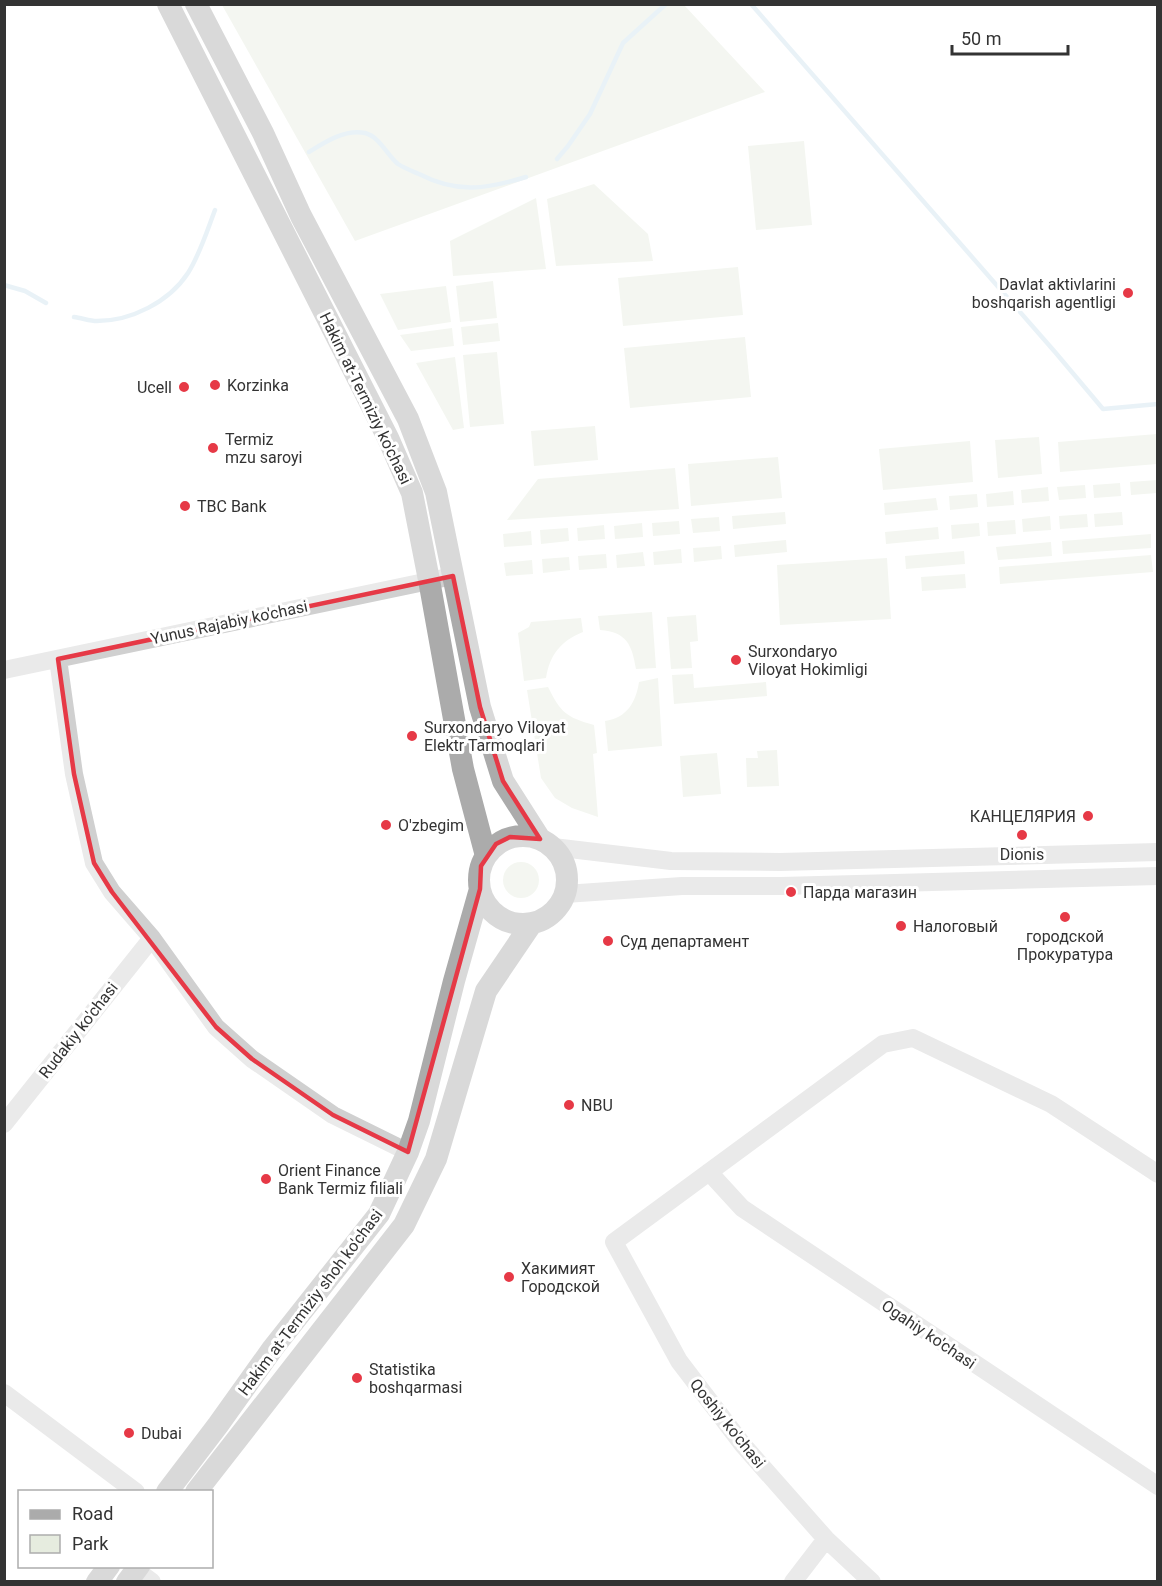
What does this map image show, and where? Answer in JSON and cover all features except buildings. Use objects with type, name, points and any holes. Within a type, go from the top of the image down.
[{"type":"main road","name":"Hakim at-Termiziy ko'chasi","points":[[168,4],[388,438],[412,493],[463,769],[486,856]]},
{"type":"main road","name":"Hakim at-Termiziy ko'chasi","points":[[196,4],[263,133],[301,216],[408,419],[436,492],[480,707],[503,781],[547,843]]},
{"type":"main road","points":[[525,836],[547,843],[562,857],[567,869],[566,894],[558,908],[547,918],[532,923],[518,924],[499,916],[484,902],[480,889],[479,877],[486,856],[496,844],[510,837],[525,836]]},
{"type":"main road","name":"Hakim at-Termiziy shoh ko'chasi","points":[[168,1490],[287,1330],[379,1214],[408,1152],[419,1121],[480,889]]},
{"type":"main road","name":"Hakim at-Termiziy shoh ko'chasi","points":[[197,1490],[404,1226],[436,1159],[486,992],[532,923]]},
{"type":"main road","points":[[97,1581],[107,1568]]},
{"type":"street","name":"Yunus Rajabiy ko'chasi","points":[[4,670],[453,576]]},
{"type":"street","points":[[58,659],[74,774],[94,863],[112,892],[152,938],[216,1027],[252,1059],[333,1114],[408,1152]]},
{"type":"street","points":[[547,843],[671,861],[780,862],[1158,852]]},
{"type":"street","points":[[566,894],[682,886],[781,886],[1158,876]]},
{"type":"street","name":"Rudakiy ko'chasi","points":[[4,1124],[152,938]]},
{"type":"street","points":[[709,1172],[883,1044],[913,1038],[1051,1104],[1158,1174]]},
{"type":"street","name":"Qoshiy ko'chasi","points":[[709,1172],[614,1242],[679,1361],[743,1445],[826,1539],[872,1581]]},
{"type":"street","name":"Ogahiy ko'chasi","points":[[709,1172],[742,1209],[1158,1486]]},
{"type":"street","points":[[4,1393],[135,1490]]},
{"type":"street","points":[[793,1581],[826,1539]]},
{"type":"highlighted area","points":[[453,576],[480,707],[503,781],[540,839],[510,837],[496,844],[481,866],[480,889],[408,1152],[333,1115],[252,1059],[216,1027],[112,892],[94,863],[74,774],[58,659]]},
{"type":"green space","points":[[222,5],[684,5],[765,92],[355,241]]},
{"type":"green space","points":[[804,141],[812,225],[756,230],[748,146]]},
{"type":"green space","points":[[594,184],[648,234],[653,261],[556,266],[547,199]]},
{"type":"green space","points":[[536,198],[546,269],[453,276],[450,241]]},
{"type":"green space","points":[[738,267],[743,315],[623,326],[618,278]]},
{"type":"green space","points":[[493,281],[497,318],[460,322],[456,286]]},
{"type":"green space","points":[[446,286],[451,322],[398,330],[380,294]]},
{"type":"green space","points":[[498,323],[500,341],[463,345],[461,327]]},
{"type":"green space","points":[[452,328],[454,346],[411,351],[400,335]]},
{"type":"green space","points":[[745,337],[751,397],[630,408],[624,348]]},
{"type":"green space","points":[[497,352],[504,424],[470,427],[463,355]]},
{"type":"green space","points":[[455,357],[464,428],[453,430],[416,363]]},
{"type":"green space","points":[[595,426],[598,460],[534,466],[531,431]]},
{"type":"green space","points":[[1157,434],[1157,464],[1060,472],[1058,442]]},
{"type":"green space","points":[[1039,437],[1042,474],[998,478],[995,440]]},
{"type":"green space","points":[[970,441],[973,482],[883,490],[879,449]]},
{"type":"green space","points":[[778,457],[782,498],[691,506],[688,464]]},
{"type":"green space","points":[[675,468],[679,509],[507,520],[538,479]]},
{"type":"green space","points":[[1157,480],[1157,493],[1131,495],[1130,482]]},
{"type":"green space","points":[[1120,483],[1121,496],[1094,498],[1093,485]]},
{"type":"green space","points":[[1085,485],[1086,498],[1059,500],[1057,487]]},
{"type":"green space","points":[[1048,487],[1049,501],[1022,503],[1021,490]]},
{"type":"green space","points":[[1013,491],[1014,505],[987,507],[986,494]]},
{"type":"green space","points":[[977,494],[978,507],[950,510],[949,496]]},
{"type":"green space","points":[[936,498],[938,510],[885,515],[884,503]]},
{"type":"green space","points":[[785,512],[786,524],[733,529],[732,516]]},
{"type":"green space","points":[[1122,512],[1123,525],[1095,527],[1094,514]]},
{"type":"green space","points":[[1087,514],[1088,527],[1060,529],[1059,516]]},
{"type":"green space","points":[[1050,516],[1051,530],[1023,532],[1022,519]]},
{"type":"green space","points":[[719,517],[720,531],[693,533],[691,519]]},
{"type":"green space","points":[[1015,520],[1016,534],[988,536],[987,522]]},
{"type":"green space","points":[[679,521],[680,534],[653,536],[652,523]]},
{"type":"green space","points":[[642,523],[643,537],[615,539],[614,526]]},
{"type":"green space","points":[[979,523],[980,536],[952,539],[951,525]]},
{"type":"green space","points":[[604,525],[605,539],[578,541],[577,528]]},
{"type":"green space","points":[[938,527],[939,539],[886,544],[885,532]]},
{"type":"green space","points":[[568,528],[569,541],[541,544],[540,530]]},
{"type":"green space","points":[[531,531],[532,545],[504,547],[503,534]]},
{"type":"green space","points":[[1151,534],[1151,548],[1063,554],[1062,541]]},
{"type":"green space","points":[[786,540],[787,552],[735,557],[734,545]]},
{"type":"green space","points":[[1051,542],[1052,556],[998,560],[996,547]]},
{"type":"green space","points":[[721,546],[722,559],[694,562],[693,548]]},
{"type":"green space","points":[[681,549],[682,563],[654,565],[653,552]]},
{"type":"green space","points":[[964,551],[965,564],[906,569],[905,556]]},
{"type":"green space","points":[[643,552],[645,566],[617,568],[616,555]]},
{"type":"green space","points":[[606,554],[607,568],[579,570],[578,556]]},
{"type":"green space","points":[[1151,555],[1153,572],[1000,584],[999,567]]},
{"type":"green space","points":[[569,557],[570,570],[543,573],[542,559]]},
{"type":"green space","points":[[887,558],[891,619],[780,625],[777,565]]},
{"type":"green space","points":[[532,560],[533,574],[506,576],[504,563]]},
{"type":"green space","points":[[965,574],[966,588],[922,591],[921,577]]},
{"type":"green space","points":[[652,612],[656,668],[636,669],[627,641],[609,631],[600,630],[598,616]]},
{"type":"green space","points":[[696,615],[698,641],[690,642],[692,668],[671,669],[667,617]]},
{"type":"green space","points":[[581,618],[583,632],[568,640],[558,649],[550,662],[546,678],[524,681],[518,633],[529,627],[531,622]]},
{"type":"green space","points":[[693,674],[694,688],[766,682],[767,696],[674,704],[672,675]]},
{"type":"green space","points":[[658,678],[662,746],[608,751],[605,721],[625,713],[636,696],[639,682]]},
{"type":"green space","points":[[548,687],[565,713],[594,725],[597,753],[593,754],[598,817],[572,808],[555,798],[541,778],[527,690]]},
{"type":"green space","points":[[777,750],[779,786],[747,787],[746,758],[758,758],[757,751]]},
{"type":"green space","points":[[717,753],[721,794],[683,797],[680,756]]},
{"type":"green space","points":[[521,862],[534,867],[539,880],[534,893],[521,898],[508,893],[503,880],[508,867]]},
{"type":"waterway","points":[[557,159],[590,114],[623,43],[666,4]]},
{"type":"waterway","points":[[751,4],[1103,409],[1158,404]]},
{"type":"waterway","points":[[309,152],[328,141],[358,132],[370,135],[379,142],[398,164],[447,185],[485,187],[526,177]]},
{"type":"waterway","points":[[74,317],[94,321],[123,318],[148,308],[171,293],[192,266],[215,210]]},
{"type":"waterway","points":[[4,285],[25,291],[46,303]]},
{"type":"place","name":"Davlat aktivlarini boshqarish agentligi","points":[[1128,293]]},
{"type":"place","name":"Korzinka","points":[[215,385]]},
{"type":"place","name":"Ucell","points":[[184,387]]},
{"type":"place","name":"Termiz mzu saroyi","points":[[213,448]]},
{"type":"place","name":"TBC Bank","points":[[185,506]]},
{"type":"place","name":"Surxondaryo Viloyat Hokimligi","points":[[736,660]]},
{"type":"place","name":"Surxondaryo Viloyat Elektr Tarmoqlari","points":[[412,736]]},
{"type":"place","name":"КАНЦЕЛЯРИЯ","points":[[1088,816]]},
{"type":"place","name":"O'zbegim","points":[[386,825]]},
{"type":"place","name":"Dionis","points":[[1022,835]]},
{"type":"place","name":"Парда магазин","points":[[791,892]]},
{"type":"place","name":"городской Прокуратура","points":[[1065,917]]},
{"type":"place","name":"Налоговый","points":[[901,926]]},
{"type":"place","name":"Суд департамент","points":[[608,941]]},
{"type":"place","name":"NBU","points":[[569,1105]]},
{"type":"place","name":"Orient Finance Bank Termiz filiali","points":[[266,1179]]},
{"type":"place","name":"Хакимият Городской","points":[[509,1277]]},
{"type":"place","name":"Statistika boshqarmasi","points":[[357,1378]]},
{"type":"place","name":"Dubai","points":[[129,1433]]}]
